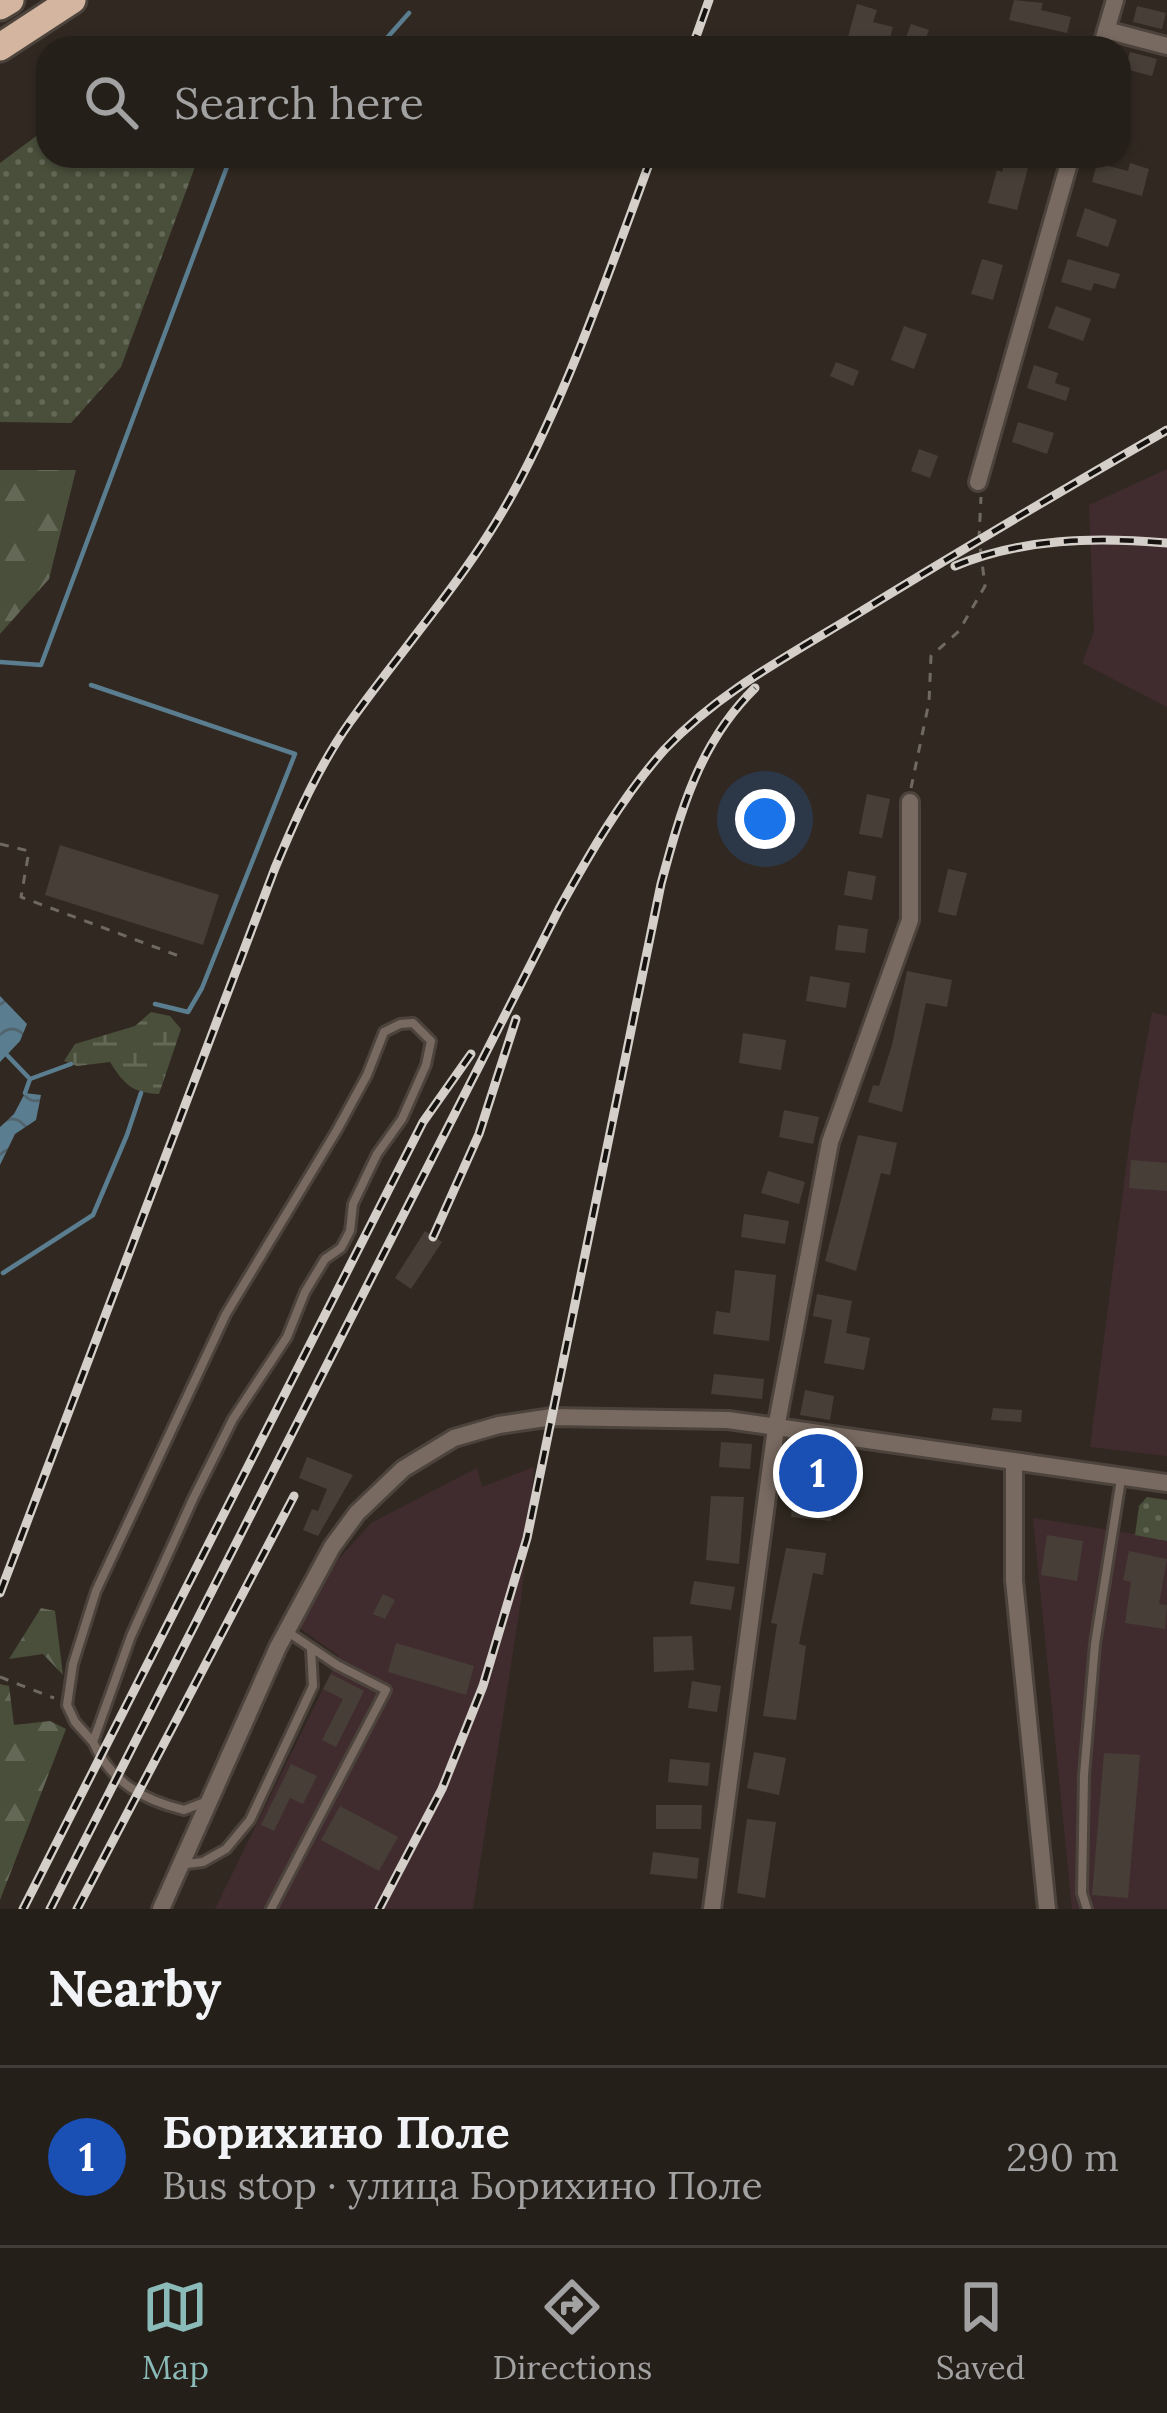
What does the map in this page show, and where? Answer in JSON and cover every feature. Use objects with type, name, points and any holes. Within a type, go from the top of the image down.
[{"type":"highway","points":[[0,6],[10,0]]},
{"type":"highway","points":[[0,47],[72,0]]},
{"type":"street","points":[[1105,36],[1115,0]]},
{"type":"street","points":[[1131,42],[1167,46]]},
{"type":"street","points":[[978,482],[1068,168]]},
{"type":"street","points":[[712,1909],[776,1428],[830,1142],[910,920],[910,802]]},
{"type":"street","points":[[161,1909],[287,1631],[332,1547],[357,1513],[418,1457],[454,1438],[512,1422],[552,1418],[728,1420],[1167,1483]]},
{"type":"street","points":[[1014,1463],[1014,1580],[1047,1909]]},
{"type":"lane","points":[[93,1742],[131,1636],[232,1419],[287,1336],[325,1259],[341,1249],[350,1231],[353,1204],[426,1066],[431,1041],[413,1023],[384,1032],[337,1130],[226,1314],[96,1591],[74,1664],[67,1705],[116,1779],[149,1799],[184,1810],[212,1799]]},
{"type":"lane","points":[[1087,1909],[1082,1893],[1084,1775],[1095,1644],[1122,1477]]},
{"type":"lane","points":[[271,1909],[386,1690],[287,1631]]},
{"type":"lane","points":[[182,1864],[203,1862],[226,1849],[250,1820],[313,1686],[311,1648]]},
{"type":"path","points":[[910,802],[929,702],[932,656],[959,632],[985,586],[978,482]]},
{"type":"path","points":[[0,844],[29,851],[21,897],[179,956]]},
{"type":"path","points":[[0,1677],[27,1684],[67,1705]]},
{"type":"shaded area","points":[[1167,469],[1167,707],[1082,663],[1094,632],[1089,505]]},
{"type":"shaded area","points":[[1152,1012],[1167,1016],[1167,1456],[1090,1447],[1132,1122]]},
{"type":"shaded area","points":[[534,1467],[521,1600],[473,1909],[215,1909],[339,1656],[298,1627],[329,1570],[371,1523],[477,1468],[482,1487]]},
{"type":"shaded area","points":[[1033,1518],[1167,1539],[1167,1909],[1072,1909]]},
{"type":"green space","points":[[36,136],[36,168],[195,168],[121,367],[71,423],[0,422],[0,163]]},
{"type":"green space","points":[[0,470],[76,470],[49,579],[0,634]]},
{"type":"green space","points":[[151,1012],[170,1016],[181,1029],[159,1094],[130,1086],[110,1062],[77,1066],[64,1061],[75,1044],[135,1026]]},
{"type":"green space","points":[[1147,1497],[1167,1500],[1167,1541],[1135,1535],[1139,1506]]},
{"type":"green space","points":[[41,1608],[55,1611],[63,1675],[43,1654],[9,1659]]},
{"type":"green space","points":[[0,1684],[9,1686],[14,1725],[50,1721],[66,1729],[0,1900]]},
{"type":"water","points":[[0,996],[27,1024],[20,1041],[0,1062]]},
{"type":"water","points":[[25,1093],[41,1095],[36,1120],[15,1134],[0,1165],[0,1127]]},
{"type":"building","points":[[1014,0],[1043,3],[1041,10],[1071,17],[1067,33],[1009,20]]},
{"type":"building","points":[[857,4],[877,10],[873,22],[893,27],[890,36],[848,36]]},
{"type":"building","points":[[1137,6],[1166,13],[1162,29],[1133,22]]},
{"type":"building","points":[[911,24],[929,30],[927,36],[906,36]]},
{"type":"building","points":[[1131,52],[1157,59],[1152,76],[1131,71]]},
{"type":"building","points":[[1131,163],[1149,169],[1142,196],[1092,182],[1096,168],[1128,171]]},
{"type":"building","points":[[1003,168],[1028,168],[1017,210],[988,203],[997,170]]},
{"type":"building","points":[[1085,208],[1117,220],[1108,247],[1076,236]]},
{"type":"building","points":[[982,259],[1003,265],[993,300],[971,294]]},
{"type":"building","points":[[1068,259],[1120,274],[1115,289],[1094,283],[1091,291],[1061,282]]},
{"type":"building","points":[[1056,306],[1091,319],[1083,341],[1048,328]]},
{"type":"building","points":[[904,326],[927,334],[914,369],[891,360]]},
{"type":"building","points":[[836,362],[859,371],[853,386],[830,376]]},
{"type":"building","points":[[1034,365],[1058,373],[1055,383],[1070,388],[1066,401],[1027,388]]},
{"type":"building","points":[[1018,422],[1054,433],[1047,454],[1012,442]]},
{"type":"building","points":[[919,449],[938,456],[930,478],[911,471]]},
{"type":"building","points":[[867,794],[890,799],[882,838],[859,834]]},
{"type":"building","points":[[60,845],[219,895],[203,945],[45,895]]},
{"type":"building","points":[[948,869],[967,873],[956,916],[938,912]]},
{"type":"building","points":[[848,871],[876,876],[872,900],[844,895]]},
{"type":"building","points":[[838,925],[868,929],[865,953],[835,950]]},
{"type":"building","points":[[907,971],[952,980],[947,1007],[926,1003],[902,1112],[868,1102],[873,1085],[879,1086],[892,1045]]},
{"type":"building","points":[[810,976],[850,983],[846,1008],[806,1001]]},
{"type":"building","points":[[743,1033],[786,1040],[781,1070],[739,1063]]},
{"type":"building","points":[[784,1110],[819,1117],[813,1144],[779,1137]]},
{"type":"building","points":[[858,1135],[897,1143],[890,1175],[881,1173],[856,1271],[825,1261]]},
{"type":"building","points":[[1131,1160],[1167,1163],[1167,1191],[1129,1188]]},
{"type":"building","points":[[768,1171],[805,1182],[799,1204],[761,1193]]},
{"type":"building","points":[[744,1214],[789,1221],[785,1244],[741,1237]]},
{"type":"building","points":[[425,1231],[442,1242],[411,1289],[395,1278]]},
{"type":"building","points":[[735,1270],[776,1275],[769,1341],[713,1334],[716,1311],[730,1313]]},
{"type":"building","points":[[817,1294],[852,1301],[846,1333],[870,1338],[864,1370],[824,1363],[832,1320],[813,1316]]},
{"type":"building","points":[[714,1374],[764,1379],[762,1399],[711,1394]]},
{"type":"building","points":[[805,1390],[834,1396],[830,1420],[800,1415]]},
{"type":"building","points":[[993,1408],[1022,1410],[1021,1422],[991,1420]]},
{"type":"building","points":[[721,1442],[752,1444],[750,1469],[719,1467]]},
{"type":"building","points":[[307,1457],[353,1475],[318,1536],[303,1530],[327,1489],[299,1478]]},
{"type":"building","points":[[793,1492],[833,1495],[831,1521],[791,1517]]},
{"type":"building","points":[[711,1496],[744,1497],[739,1564],[706,1560]]},
{"type":"building","points":[[1047,1535],[1083,1541],[1077,1581],[1041,1575]]},
{"type":"building","points":[[786,1548],[826,1553],[823,1575],[813,1573],[799,1644],[806,1646],[796,1720],[763,1716],[777,1624],[771,1623]]},
{"type":"building","points":[[1129,1551],[1167,1559],[1159,1604],[1167,1605],[1165,1629],[1125,1623],[1131,1582],[1123,1580]]},
{"type":"building","points":[[694,1581],[735,1587],[731,1610],[690,1604]]},
{"type":"building","points":[[383,1594],[395,1600],[385,1619],[373,1614]]},
{"type":"building","points":[[692,1636],[694,1670],[654,1672],[653,1637]]},
{"type":"building","points":[[396,1643],[474,1666],[466,1695],[388,1672]]},
{"type":"building","points":[[331,1674],[364,1691],[336,1747],[322,1740],[343,1699],[323,1689]]},
{"type":"building","points":[[692,1681],[721,1686],[717,1712],[688,1708]]},
{"type":"building","points":[[754,1752],[786,1758],[779,1795],[747,1788]]},
{"type":"building","points":[[1104,1753],[1140,1755],[1128,1898],[1092,1895]]},
{"type":"building","points":[[670,1759],[710,1763],[708,1786],[668,1782]]},
{"type":"building","points":[[291,1764],[317,1776],[303,1804],[290,1798],[274,1831],[261,1825]]},
{"type":"building","points":[[656,1805],[702,1805],[701,1829],[656,1829]]},
{"type":"building","points":[[340,1806],[398,1837],[379,1871],[321,1840]]},
{"type":"building","points":[[747,1819],[776,1822],[765,1898],[737,1893]]},
{"type":"building","points":[[653,1852],[699,1858],[697,1879],[650,1874]]},
{"type":"waterway","points":[[389,36],[409,13]]},
{"type":"waterway","points":[[0,662],[41,665],[227,168]]},
{"type":"waterway","points":[[91,685],[295,754],[202,988],[188,1012],[155,1004]]},
{"type":"waterway","points":[[7,1055],[30,1079]]},
{"type":"waterway","points":[[25,1093],[30,1079],[71,1064]]},
{"type":"waterway","points":[[3,1273],[93,1215],[141,1093]]},
{"type":"railway","points":[[696,36],[709,0]]},
{"type":"railway","points":[[0,1593],[300,812],[338,739],[456,582],[513,493],[571,370],[648,168]]},
{"type":"railway","points":[[50,1909],[559,909],[635,786],[686,729],[754,677],[1167,430]]},
{"type":"railway","points":[[955,566],[1007,550],[1060,542],[1167,543]]},
{"type":"railway","points":[[379,1909],[442,1789],[483,1686],[527,1538],[661,884],[685,804],[706,755],[755,688]]},
{"type":"railway","points":[[433,1237],[479,1134],[516,1019]]},
{"type":"railway","points":[[23,1909],[423,1122],[471,1054]]},
{"type":"railway","points":[[77,1909],[294,1496]]},
{"type":"place","name":"Борихино Поле","points":[[818,1473]]}]
